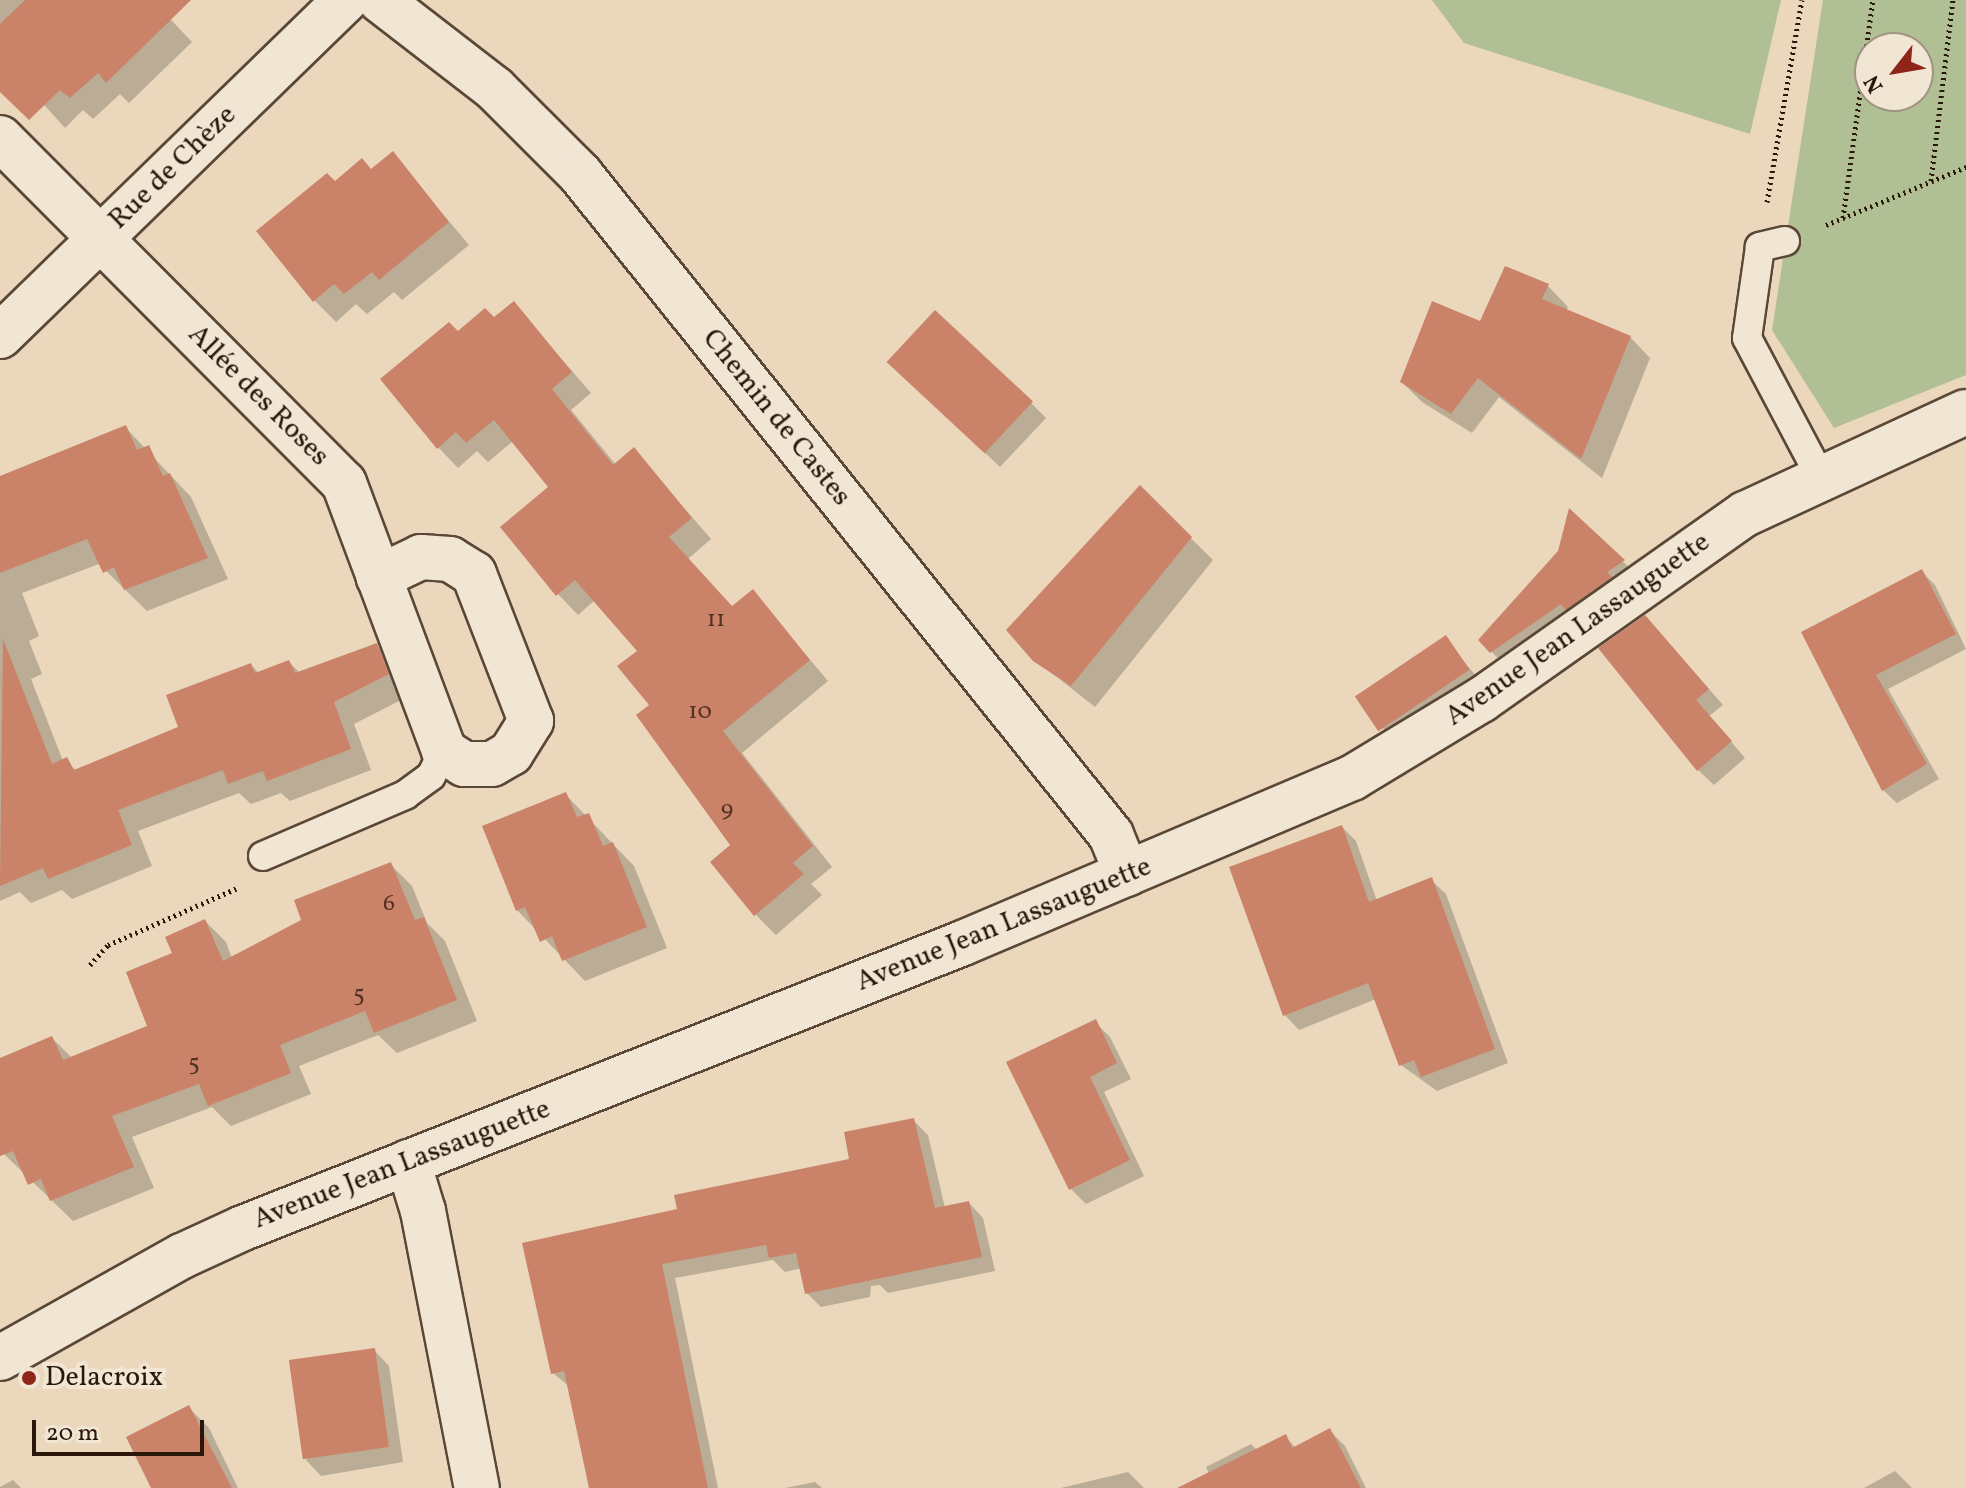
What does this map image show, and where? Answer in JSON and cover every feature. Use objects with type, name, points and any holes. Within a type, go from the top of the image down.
[{"type":"street","name":"Rue de Chèze","points":[[0,336],[346,0]]},
{"type":"street","name":"Chemin de Castes","points":[[380,0],[495,89],[580,174],[1111,835],[1127,874]]},
{"type":"street","name":"Allée des Roses","points":[[0,138],[344,483],[444,751]]},
{"type":"street","name":"Avenue Jean Lassauguette","points":[[0,1358],[182,1256],[408,1162],[1127,874],[1352,778],[1407,749],[1745,514],[1820,476],[1966,412]]},
{"type":"street","points":[[379,577],[421,557],[450,559],[474,574],[531,721],[511,753],[492,764],[464,764],[444,751]]},
{"type":"street","points":[[408,1162],[423,1211],[477,1488]]},
{"type":"lane","points":[[1772,244],[1747,338],[1820,476]]},
{"type":"lane","points":[[263,856],[405,795],[431,776],[444,751]]},
{"type":"path","points":[[1802,0],[1772,244],[1966,167]]},
{"type":"path","points":[[1843,218],[1873,0]]},
{"type":"path","points":[[1931,182],[1953,0]]},
{"type":"path","points":[[90,965],[108,945],[234,891],[263,856]]},
{"type":"green space","points":[[1432,0],[1781,0],[1750,134],[1464,43]]},
{"type":"green space","points":[[1823,0],[1966,0],[1966,375],[1834,428],[1772,330]]},
{"type":"building","points":[[25,0],[191,0],[106,83],[98,73],[70,98],[60,90],[29,120],[0,92],[0,24]]},
{"type":"building","points":[[393,151],[449,222],[379,280],[372,272],[344,294],[334,284],[313,302],[256,231],[327,173],[335,181],[362,158],[371,169]]},
{"type":"building","points":[[1505,266],[1549,284],[1542,299],[1631,336],[1581,459],[1478,378],[1451,414],[1400,382],[1432,301],[1480,321]]},
{"type":"building","points":[[514,301],[572,372],[552,389],[613,465],[634,447],[692,518],[669,537],[732,606],[753,589],[810,660],[723,731],[813,846],[793,863],[804,874],[754,916],[710,862],[730,845],[636,715],[649,705],[617,666],[637,651],[575,580],[556,596],[500,527],[548,487],[494,420],[466,443],[456,432],[437,449],[380,379],[449,322],[458,331],[485,308],[494,317]]},
{"type":"building","points":[[935,310],[1033,401],[985,453],[887,362]]},
{"type":"building","points":[[126,425],[137,450],[149,445],[163,476],[170,473],[208,558],[124,590],[114,567],[103,573],[87,539],[0,573],[0,476]]},
{"type":"building","points":[[1140,485],[1192,537],[1071,686],[1033,661],[1006,630]]},
{"type":"building","points":[[1569,508],[1625,560],[1607,572],[1612,577],[1566,610],[1561,604],[1490,653],[1478,640],[1558,551]]},
{"type":"building","points":[[1922,569],[1956,634],[1876,675],[1927,764],[1882,791],[1801,632]]},
{"type":"building","points":[[1645,615],[1709,689],[1696,700],[1732,741],[1697,771],[1598,648]]},
{"type":"building","points":[[1446,635],[1469,670],[1378,731],[1355,697]]},
{"type":"building","points":[[3,639],[52,764],[67,757],[74,770],[178,727],[166,695],[251,663],[255,673],[289,660],[295,673],[377,643],[389,674],[334,702],[351,749],[267,781],[263,771],[228,784],[223,770],[118,810],[132,845],[48,879],[43,868],[0,886]]},
{"type":"building","points":[[566,792],[577,817],[589,813],[603,846],[613,842],[647,927],[562,961],[552,936],[540,942],[525,907],[516,911],[482,826]]},
{"type":"building","points":[[1342,825],[1369,902],[1432,877],[1495,1049],[1421,1077],[1414,1060],[1399,1066],[1368,983],[1283,1016],[1229,867]]},
{"type":"building","points":[[391,862],[415,920],[424,917],[457,1000],[374,1033],[365,1011],[280,1045],[291,1073],[208,1106],[199,1084],[112,1116],[134,1167],[50,1201],[41,1179],[28,1185],[13,1151],[0,1156],[0,1058],[52,1036],[63,1060],[147,1026],[126,972],[172,953],[165,937],[205,919],[223,961],[301,920],[294,900]]},
{"type":"building","points":[[1096,1019],[1117,1063],[1090,1077],[1130,1160],[1069,1190],[1006,1062]]},
{"type":"building","points":[[914,1118],[935,1208],[969,1201],[982,1257],[805,1294],[796,1253],[769,1258],[766,1245],[662,1264],[708,1488],[589,1488],[564,1371],[551,1374],[522,1243],[677,1209],[674,1195],[849,1159],[844,1132]]},
{"type":"building","points":[[375,1348],[389,1447],[303,1459],[289,1360]]},
{"type":"building","points":[[189,1405],[232,1488],[151,1488],[126,1437]]},
{"type":"building","points":[[1330,1428],[1361,1488],[1177,1488],[1286,1434],[1292,1448]]},
{"type":"place","name":"Delacroix","points":[[29,1378]]}]
